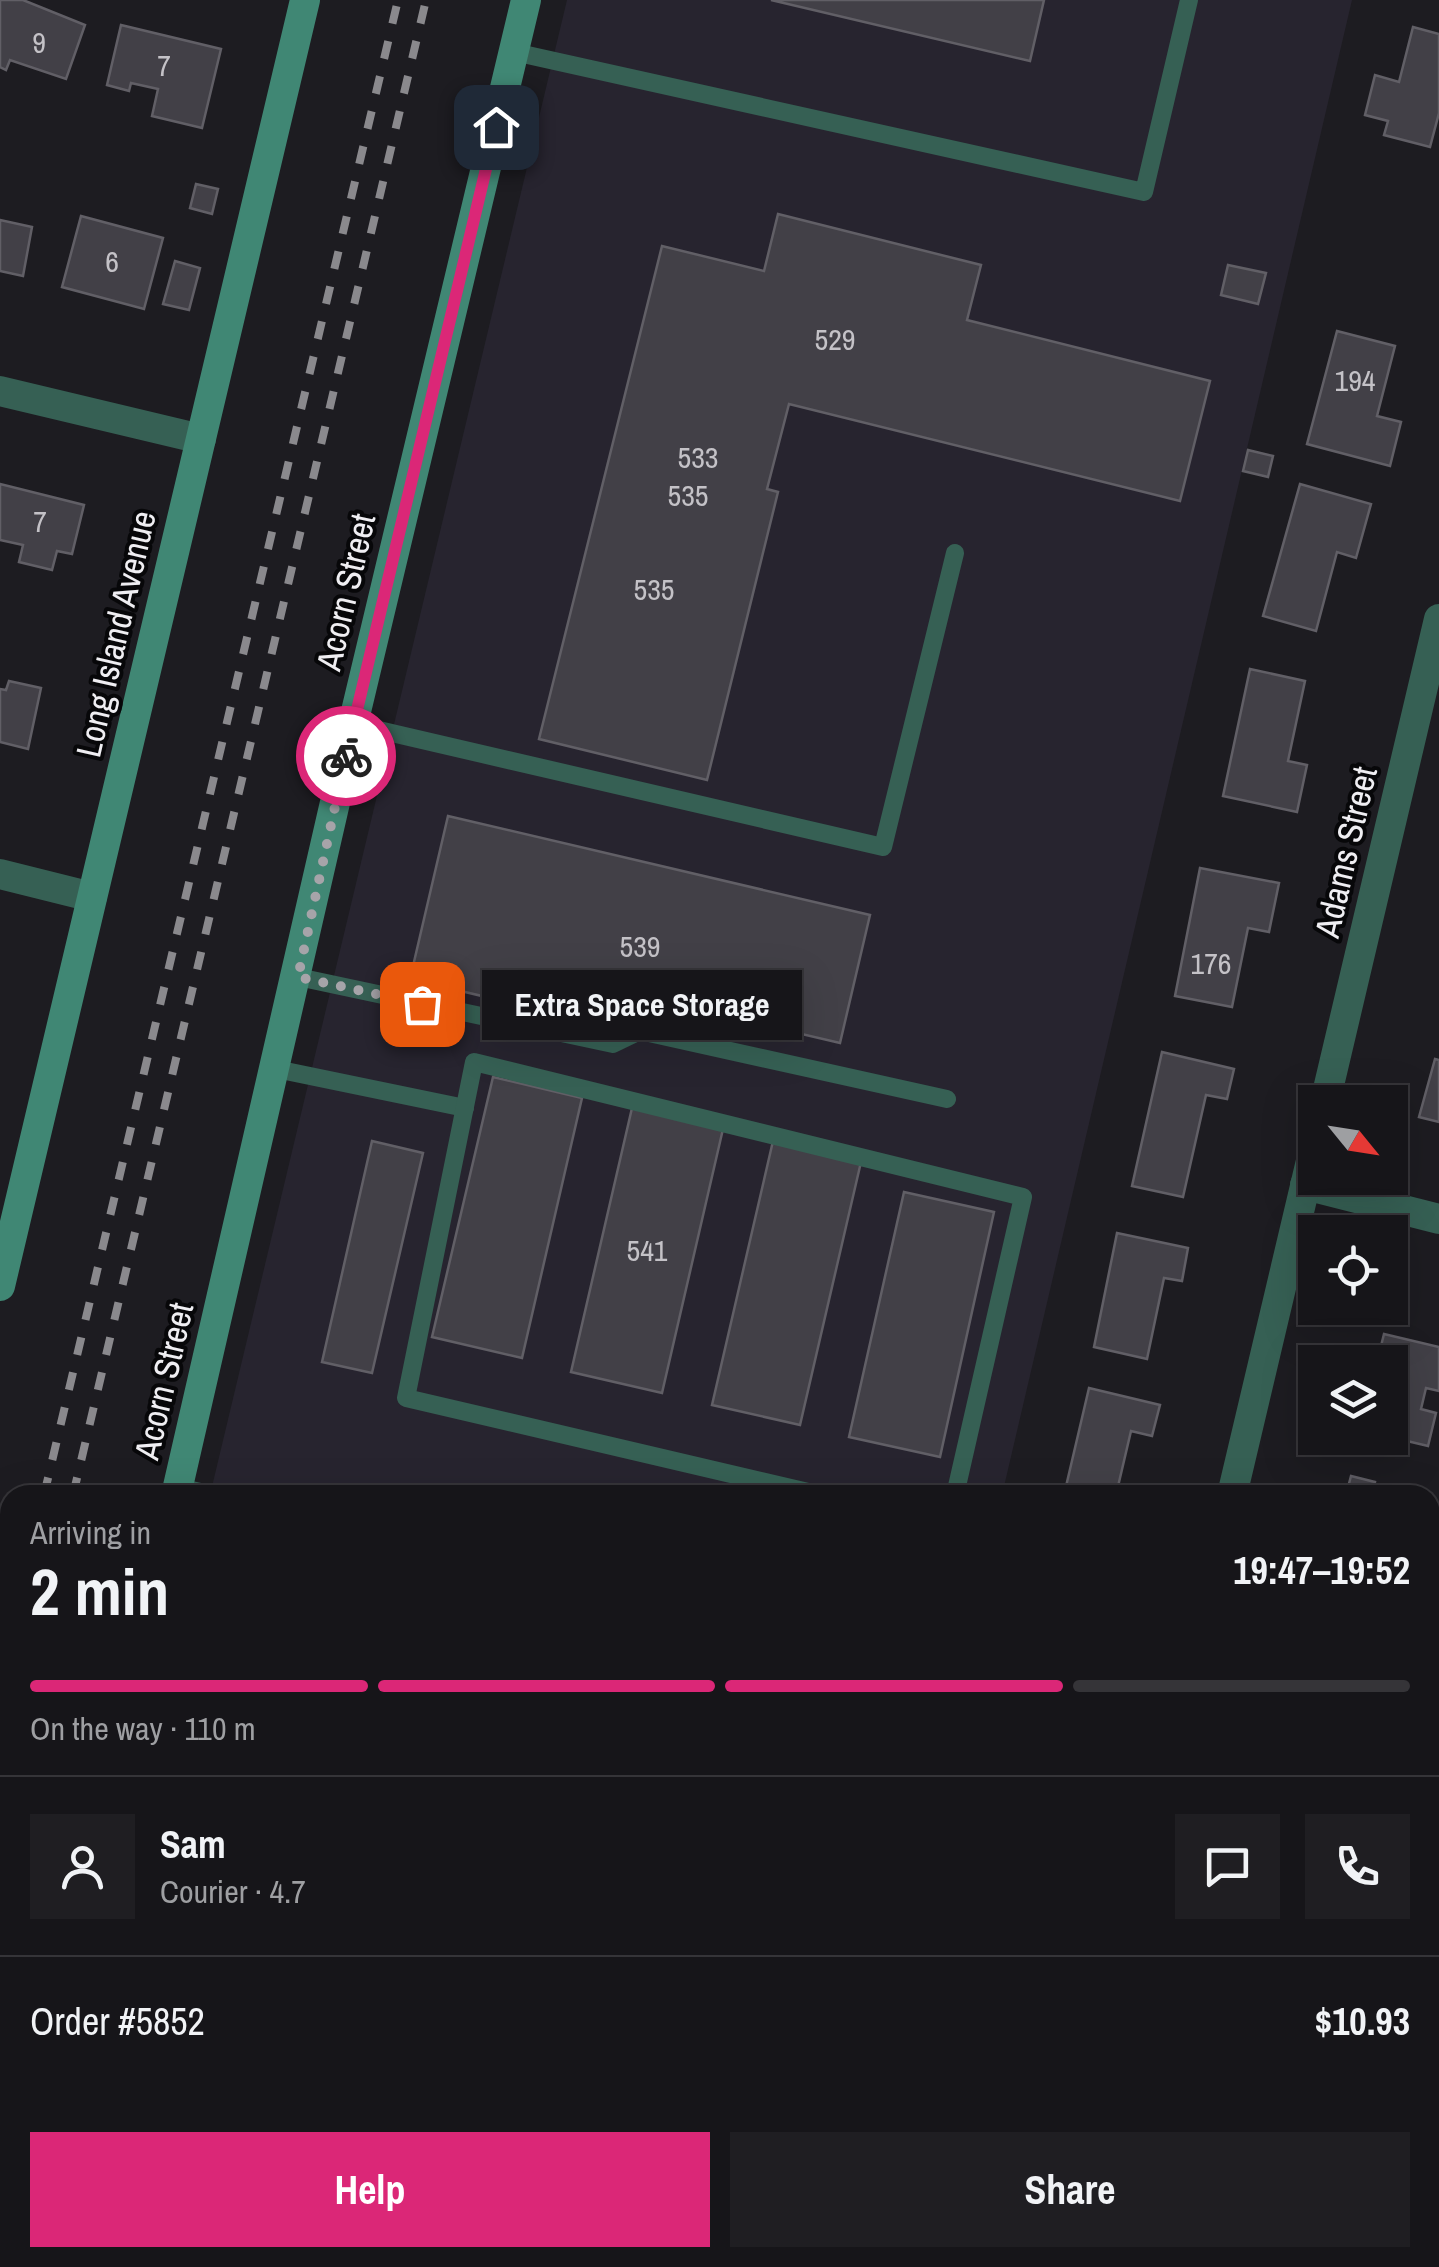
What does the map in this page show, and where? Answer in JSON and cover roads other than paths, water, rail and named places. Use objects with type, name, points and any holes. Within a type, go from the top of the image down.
[{"type":"street","name":"Long Island Avenue","points":[[0,1286],[305,0]]},
{"type":"street","name":"Acorn Street","points":[[178,1485],[353,724],[526,0]]},
{"type":"street","points":[[0,391],[201,439]]},
{"type":"street","name":"Adams Street","points":[[1330,1085],[1426,736],[1439,619]]},
{"type":"street","points":[[0,874],[92,897]]},
{"type":"street","points":[[1234,1485],[1303,1195]]},
{"type":"street","points":[[1344,1195],[1439,1219]]},
{"type":"lane","points":[[514,52],[1144,192],[1189,0]]},
{"type":"lane","points":[[353,724],[884,846],[955,552]]},
{"type":"lane","points":[[298,977],[613,1044],[640,1031],[948,1100]]},
{"type":"lane","points":[[778,1485],[406,1398],[474,1062],[1024,1197],[957,1485]]},
{"type":"lane","points":[[276,1069],[465,1108]]},
{"type":"railway","points":[[46,1485],[398,0]]},
{"type":"railway","points":[[75,1485],[426,0]]},
{"type":"place","name":"Extra Space Storage","points":[[422,1004]]}]
